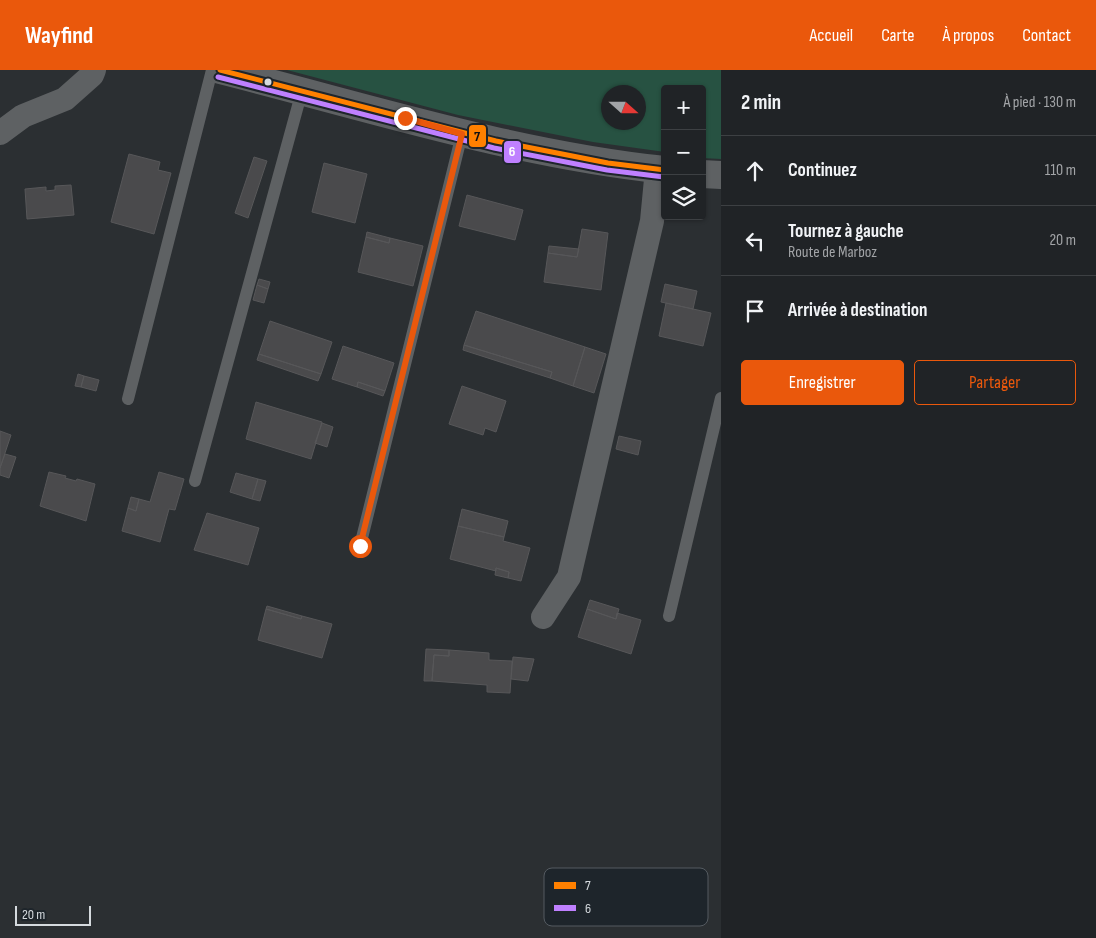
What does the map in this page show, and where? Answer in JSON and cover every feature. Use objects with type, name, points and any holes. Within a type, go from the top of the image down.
[{"type":"main road","points":[[220,70],[462,134],[609,164],[661,169]]},
{"type":"main road","points":[[706,174],[721,176]]},
{"type":"street","points":[[0,133],[23,116],[65,99],[92,75],[94,70]]},
{"type":"street","points":[[543,617],[569,577],[652,221],[661,169]]},
{"type":"lane","points":[[128,399],[212,70]]},
{"type":"lane","points":[[195,481],[302,91]]},
{"type":"lane","points":[[360,546],[462,134]]},
{"type":"lane","points":[[669,616],[721,398]]},
{"type":"green space","points":[[287,70],[721,70],[721,159],[706,158],[706,85],[661,85],[661,151],[593,142],[458,115]]},
{"type":"building","points":[[129,154],[160,162],[158,170],[171,173],[154,234],[111,222]]},
{"type":"building","points":[[254,157],[267,161],[248,218],[235,213]]},
{"type":"building","points":[[324,163],[367,174],[355,223],[312,212]]},
{"type":"building","points":[[71,185],[74,215],[27,219],[25,189],[46,187],[46,191],[55,190],[55,186]]},
{"type":"building","points":[[467,195],[523,210],[515,240],[459,226]]},
{"type":"building","points":[[582,229],[608,233],[601,290],[544,282],[548,253],[577,257]]},
{"type":"building","points":[[367,232],[390,238],[389,243],[366,237]]},
{"type":"building","points":[[366,237],[389,243],[390,238],[423,246],[413,286],[358,272]]},
{"type":"building","points":[[549,246],[579,249],[577,257],[548,253]]},
{"type":"building","points":[[259,279],[270,282],[268,289],[257,285]]},
{"type":"building","points":[[665,284],[697,291],[693,309],[661,302]]},
{"type":"building","points":[[257,285],[268,289],[264,303],[253,300]]},
{"type":"building","points":[[666,303],[711,313],[703,346],[659,336]]},
{"type":"building","points":[[476,311],[585,347],[573,386],[550,378],[552,372],[464,345]]},
{"type":"building","points":[[270,321],[332,342],[321,374],[259,354]]},
{"type":"building","points":[[464,345],[552,372],[550,378],[463,350]]},
{"type":"building","points":[[343,346],[394,363],[385,391],[358,382],[357,387],[332,379]]},
{"type":"building","points":[[585,347],[606,354],[594,393],[573,386]]},
{"type":"building","points":[[259,354],[321,374],[318,381],[257,360]]},
{"type":"building","points":[[78,374],[84,376],[81,387],[75,386]]},
{"type":"building","points":[[84,376],[99,380],[96,391],[81,387]]},
{"type":"building","points":[[358,382],[385,391],[383,396],[357,387]]},
{"type":"building","points":[[462,386],[506,401],[496,432],[485,428],[483,435],[449,424]]},
{"type":"building","points":[[256,402],[322,422],[311,459],[246,439]]},
{"type":"building","points":[[322,423],[333,427],[327,447],[315,443]]},
{"type":"building","points":[[0,431],[11,435],[0,468]]},
{"type":"building","points":[[619,436],[641,441],[638,455],[616,449]]},
{"type":"building","points":[[5,454],[16,457],[9,478],[0,475],[0,468]]},
{"type":"building","points":[[49,472],[66,476],[65,478],[76,481],[77,479],[95,484],[86,521],[40,506]]},
{"type":"building","points":[[159,472],[184,479],[175,510],[169,509],[160,542],[122,531],[128,508],[136,511],[139,499],[150,502]]},
{"type":"building","points":[[236,473],[258,479],[252,499],[230,492]]},
{"type":"building","points":[[258,479],[266,481],[260,501],[252,499]]},
{"type":"building","points":[[131,497],[139,499],[136,511],[128,508]]},
{"type":"building","points":[[462,509],[508,521],[504,537],[458,526]]},
{"type":"building","points":[[207,513],[259,528],[248,565],[194,550]]},
{"type":"building","points":[[458,526],[504,537],[503,541],[530,548],[521,581],[508,578],[509,572],[496,568],[496,571],[450,559]]},
{"type":"building","points":[[496,568],[509,572],[508,578],[495,575]]},
{"type":"building","points":[[590,600],[619,609],[616,619],[587,609]]},
{"type":"building","points":[[267,606],[302,616],[301,619],[266,609]]},
{"type":"building","points":[[266,609],[301,619],[302,616],[332,624],[322,658],[258,640]]},
{"type":"building","points":[[587,609],[616,619],[617,613],[641,620],[631,654],[578,637]]},
{"type":"building","points":[[426,649],[449,650],[449,656],[434,655],[432,681],[424,681]]},
{"type":"building","points":[[449,650],[489,653],[489,660],[512,661],[510,693],[487,692],[487,685],[432,681],[434,655],[449,656]]},
{"type":"building","points":[[513,657],[534,659],[528,681],[511,679]]},
{"type":"transit line","name":"7","points":[[220,70],[496,141],[608,163],[661,170]]},
{"type":"transit line","name":"6","points":[[218,77],[494,148],[607,170],[661,177]]},
{"type":"route","points":[[360,546],[462,134],[405,118]]}]
